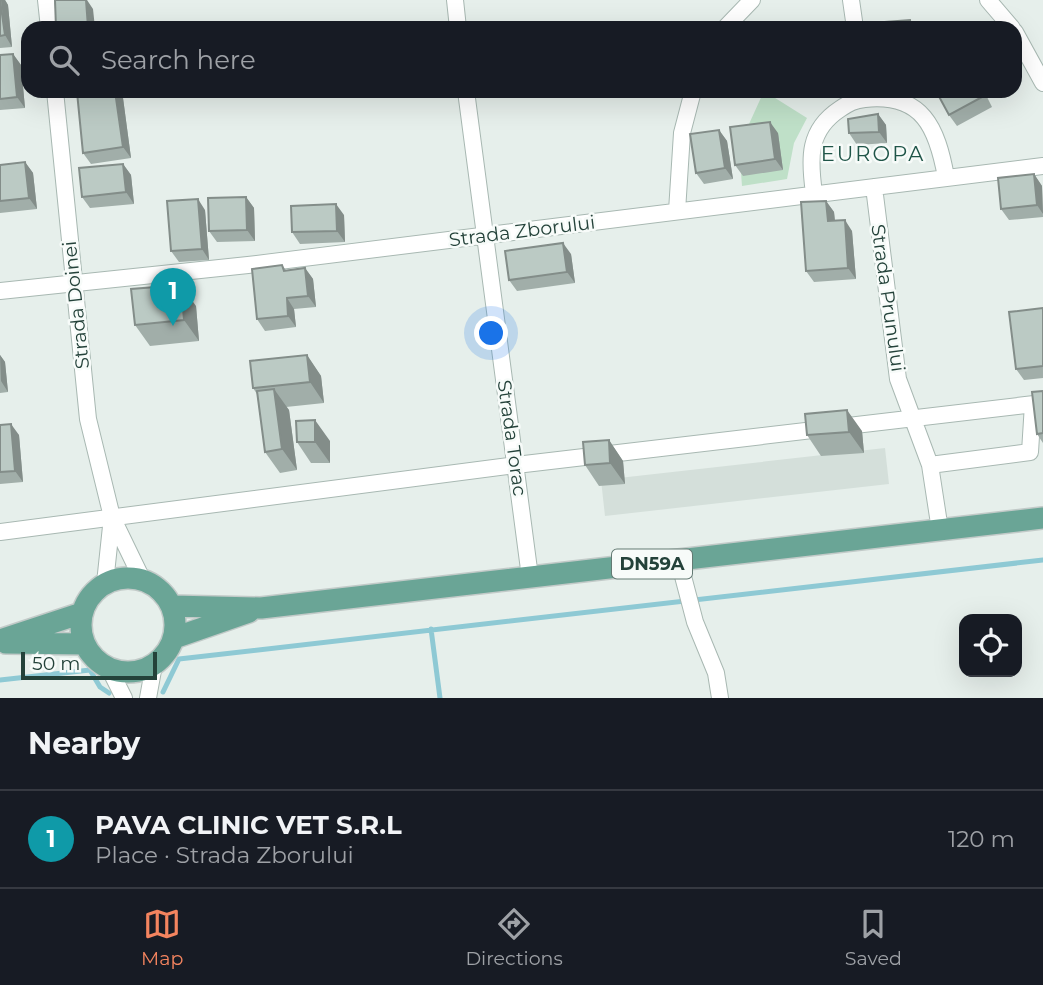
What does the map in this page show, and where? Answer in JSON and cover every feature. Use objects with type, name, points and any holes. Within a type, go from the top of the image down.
[{"type":"main road","name":"DN59A","points":[[172,606],[261,608],[1043,518]]},
{"type":"main road","points":[[117,578],[142,579],[160,589],[172,606],[176,622],[174,638],[166,653],[154,665],[139,671],[124,672],[108,668],[94,658],[85,644],[80,629],[82,613],[90,596],[105,583],[117,578]]},
{"type":"main road","name":"DN59A","points":[[174,638],[261,608]]},
{"type":"main road","points":[[0,641],[82,613]]},
{"type":"main road","points":[[0,641],[85,644]]},
{"type":"street","points":[[46,0],[48,21]]},
{"type":"street","points":[[455,0],[457,21]]},
{"type":"street","points":[[732,21],[751,0]]},
{"type":"street","points":[[851,0],[854,21]]},
{"type":"street","points":[[988,0],[1006,21]]},
{"type":"street","points":[[1022,45],[1043,83]]},
{"type":"street","name":"Strada Doinei","points":[[56,98],[88,419],[112,517],[142,579]]},
{"type":"street","name":"Strada Torac","points":[[467,98],[530,577]]},
{"type":"street","points":[[677,211],[682,133],[690,98]]},
{"type":"street","points":[[814,193],[809,163],[816,133],[831,115],[859,98]]},
{"type":"street","points":[[890,98],[919,111],[935,130],[946,177]]},
{"type":"street","name":"Strada Zborului","points":[[0,291],[487,235],[1043,166]]},
{"type":"street","name":"Strada Prunului","points":[[874,187],[898,379],[930,465],[940,530]]},
{"type":"street","points":[[0,532],[516,465],[1038,403],[1030,452],[930,465]]},
{"type":"street","name":"Strada Doinei","points":[[105,583],[112,517]]},
{"type":"street","points":[[679,561],[689,600],[716,673],[720,698]]},
{"type":"street","points":[[148,698],[154,665]]},
{"type":"street","points":[[108,668],[124,698]]},
{"type":"shaded area","points":[[885,448],[889,484],[605,516],[601,480]]},
{"type":"green space","points":[[761,98],[775,98],[807,118],[794,143],[787,179],[742,186],[739,146]]},
{"type":"building","points":[[0,0],[5,35],[0,36]]},
{"type":"building","points":[[55,0],[86,0],[88,21],[56,21]]},
{"type":"building","points":[[13,54],[17,97],[0,99],[0,55]]},
{"type":"building","points":[[78,98],[116,98],[123,147],[83,153]]},
{"type":"building","points":[[940,98],[980,98],[949,115]]},
{"type":"building","points":[[878,114],[879,132],[849,133],[848,119]]},
{"type":"building","points":[[770,122],[775,159],[735,165],[730,127]]},
{"type":"building","points":[[719,130],[725,168],[696,173],[690,134]]},
{"type":"building","points":[[25,162],[29,198],[0,201],[0,165]]},
{"type":"building","points":[[123,164],[126,192],[82,197],[79,168]]},
{"type":"building","points":[[1034,174],[1037,205],[1001,209],[998,178]]},
{"type":"building","points":[[246,197],[247,230],[209,231],[208,198]]},
{"type":"building","points":[[198,199],[202,249],[171,251],[167,201]]},
{"type":"building","points":[[826,201],[828,221],[845,220],[848,268],[806,271],[801,202]]},
{"type":"building","points":[[336,204],[337,231],[292,232],[291,206]]},
{"type":"building","points":[[563,243],[567,272],[509,280],[505,251]]},
{"type":"building","points":[[282,265],[284,271],[305,268],[308,296],[287,298],[288,316],[257,319],[252,269]]},
{"type":"building","points":[[181,285],[184,320],[135,325],[131,289]]},
{"type":"building","points":[[1043,308],[1043,366],[1016,369],[1009,312]]},
{"type":"building","points":[[307,355],[310,382],[253,388],[250,361]]},
{"type":"building","points":[[274,389],[282,449],[265,452],[257,391]]},
{"type":"building","points":[[1043,391],[1043,433],[1037,434],[1032,392]]},
{"type":"building","points":[[847,410],[849,432],[807,435],[805,414]]},
{"type":"building","points":[[315,420],[315,442],[297,442],[296,421]]},
{"type":"building","points":[[11,424],[15,471],[0,472],[0,425]]},
{"type":"building","points":[[609,440],[610,463],[585,465],[583,442]]},
{"type":"waterway","points":[[163,692],[179,659],[1043,560]]},
{"type":"waterway","points":[[431,629],[440,698]]},
{"type":"waterway","points":[[0,680],[90,670],[100,687],[109,693]]},
{"type":"place","name":"PAVA CLINIC VET S.R.L","points":[[173,326]]},
{"type":"district","name":"EUROPA","points":[[873,153]]}]
